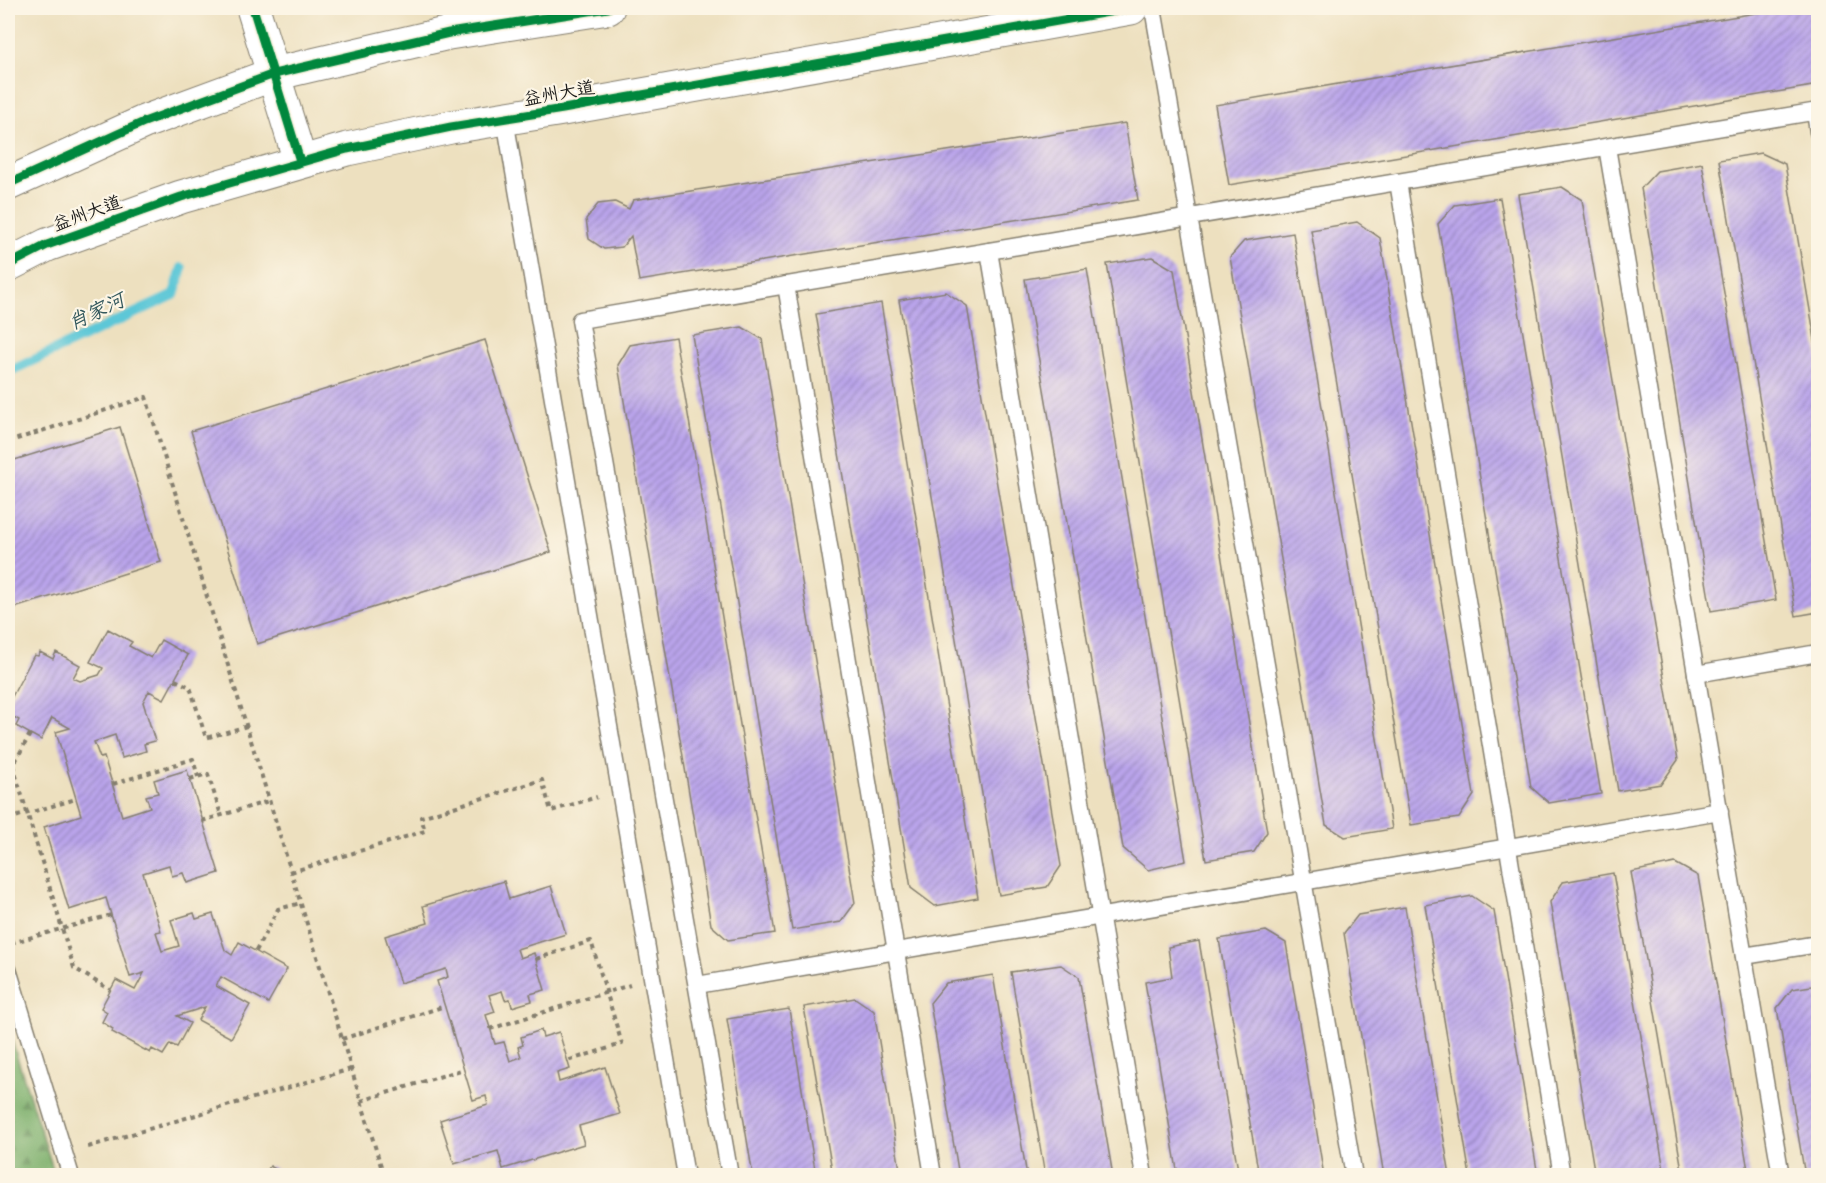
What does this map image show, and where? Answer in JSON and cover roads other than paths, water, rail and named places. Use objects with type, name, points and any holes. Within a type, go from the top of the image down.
[{"type":"main road","points":[[254,8],[300,161]]},
{"type":"main road","points":[[8,184],[144,122],[274,74],[449,33],[609,8]]},
{"type":"main road","name":"益州大道","points":[[8,265],[47,245],[180,197],[300,161],[451,127],[1131,8]]},
{"type":"lane","points":[[1153,8],[1354,1176]]},
{"type":"lane","points":[[730,1176],[580,320],[1817,111],[1818,132]]},
{"type":"lane","points":[[505,119],[686,1176]]},
{"type":"lane","points":[[1607,147],[1781,1176]]},
{"type":"lane","points":[[1398,182],[1562,1176]]},
{"type":"lane","points":[[989,251],[1144,1176]]},
{"type":"lane","points":[[786,285],[933,1176]]},
{"type":"lane","points":[[1696,675],[1818,653]]},
{"type":"lane","points":[[697,986],[1720,811]]},
{"type":"lane","points":[[1744,956],[1818,944]]},
{"type":"lane","points":[[8,969],[71,1176]]},
{"type":"waterway","name":"肖家河","points":[[8,372],[174,295],[182,268]]}]
